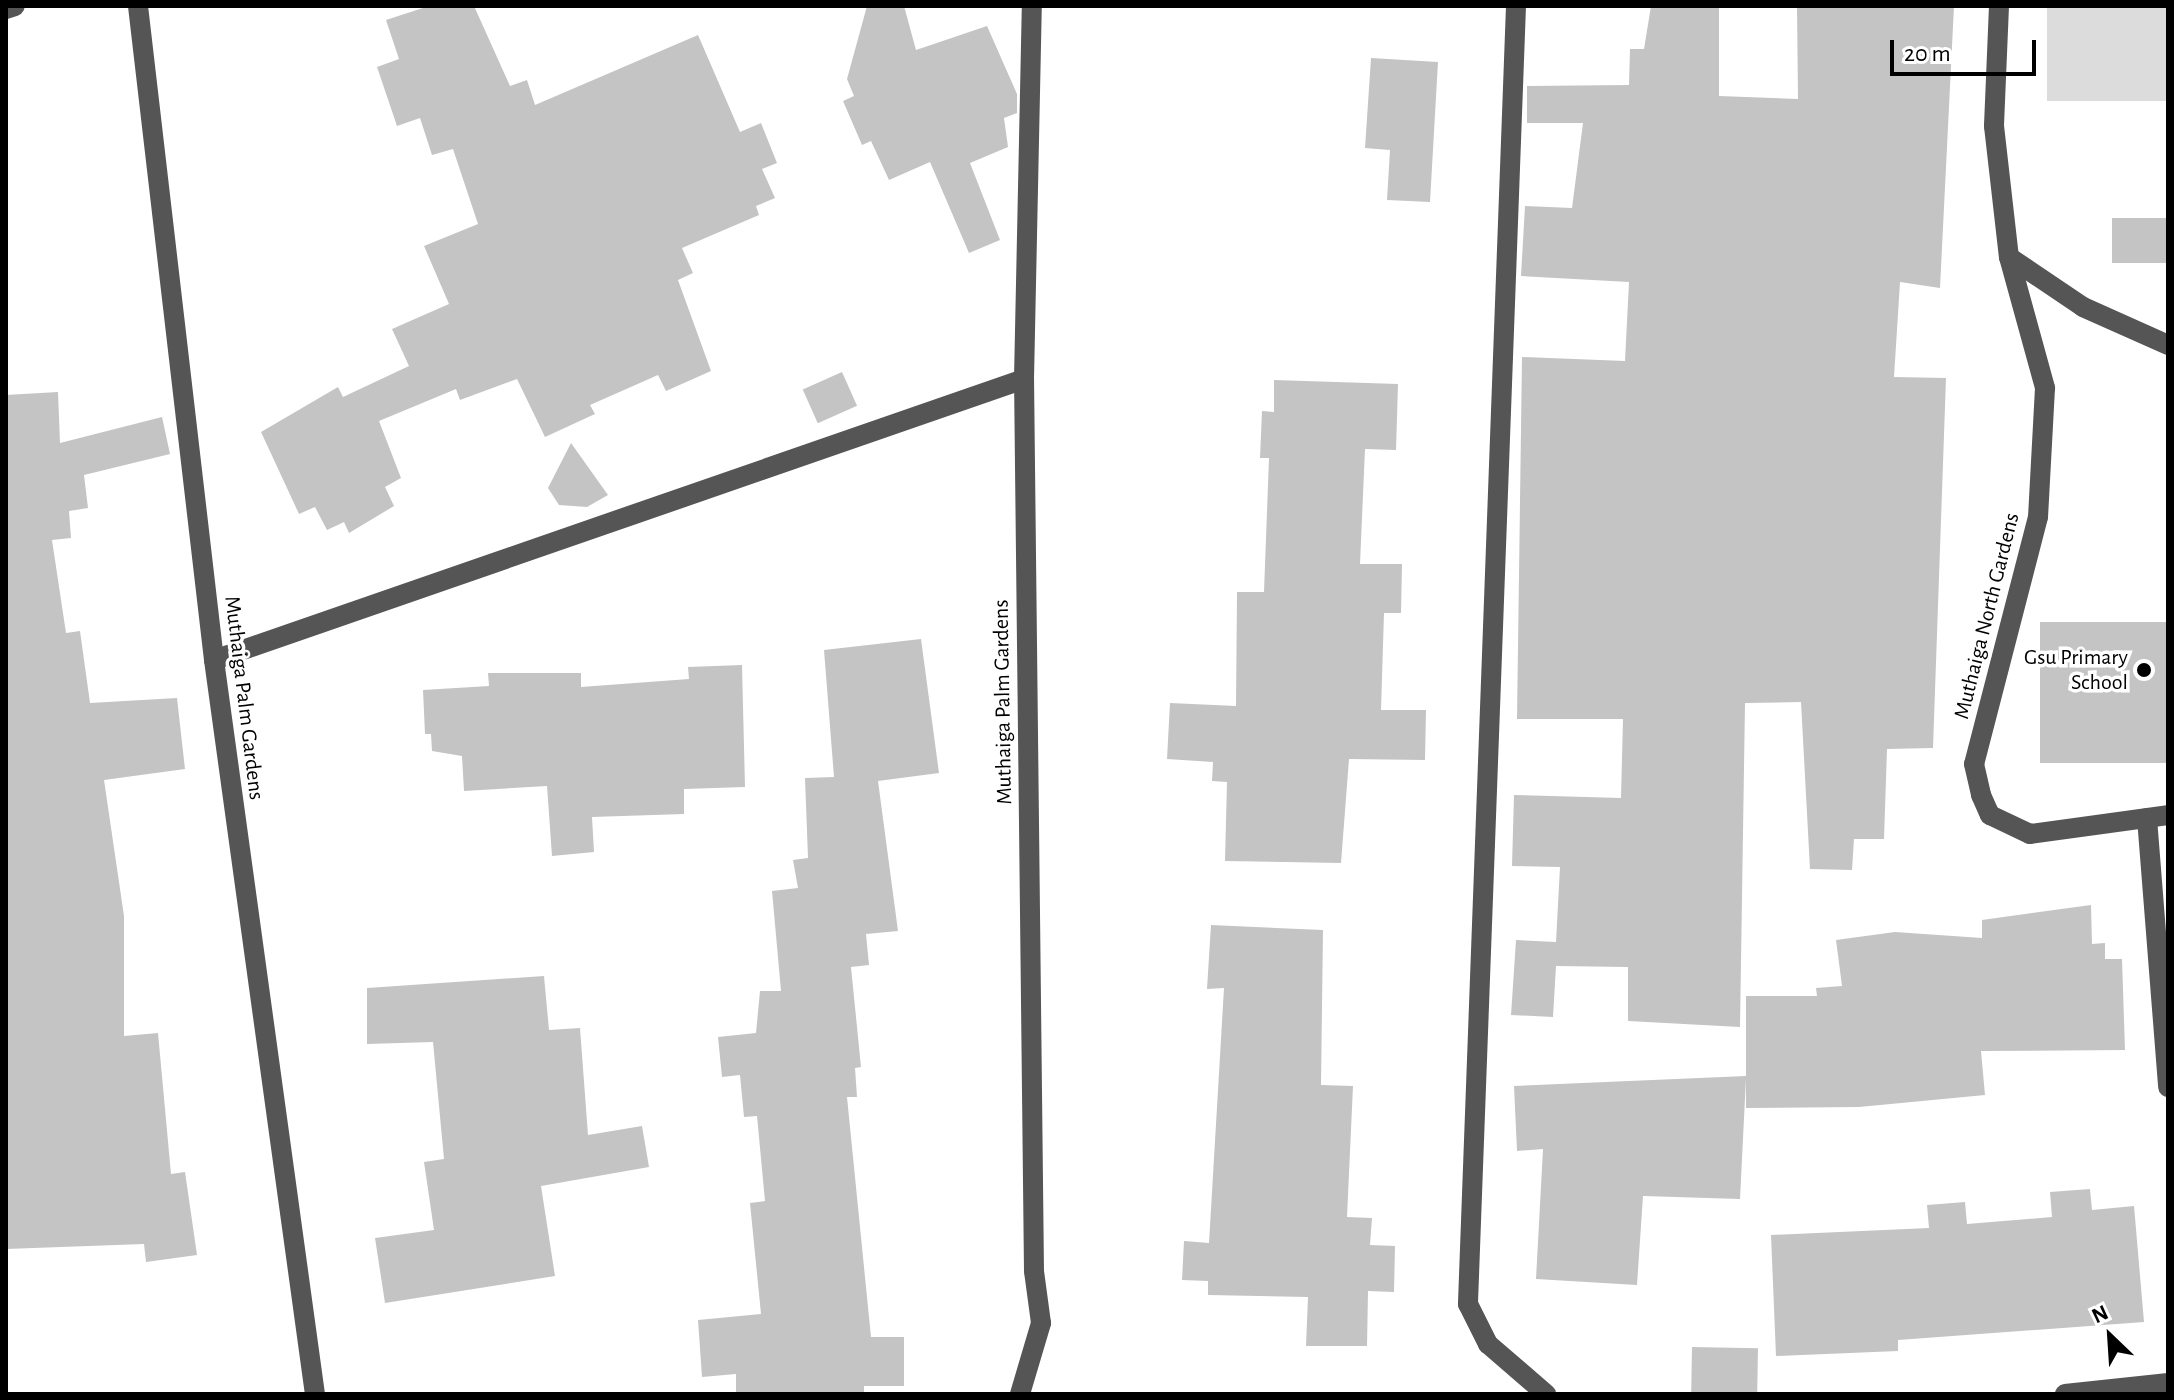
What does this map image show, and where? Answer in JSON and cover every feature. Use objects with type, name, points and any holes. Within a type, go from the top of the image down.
[{"type":"street","points":[[6,9],[15,6]]},
{"type":"street","name":"Muthaiga Palm Gardens","points":[[138,6],[214,660],[315,1394]]},
{"type":"street","name":"Muthaiga Palm Gardens","points":[[1020,1394],[1041,1323],[1034,1271],[1024,379],[1032,6]]},
{"type":"street","points":[[1516,6],[1468,1304],[1488,1344],[1546,1394]]},
{"type":"street","name":"Muthaiga North Gardens","points":[[1999,6],[1994,126],[2009,257],[2045,388],[2039,503],[1974,764],[1981,795],[1990,815],[2030,834],[2168,815]]},
{"type":"street","points":[[2009,257],[2083,307],[2168,345]]},
{"type":"street","points":[[214,660],[1024,379]]},
{"type":"street","points":[[2147,818],[2168,1087]]},
{"type":"street","points":[[2065,1394],[2168,1383]]},
{"type":"shaded area","points":[[2047,6],[2168,6],[2168,101],[2047,101]]},
{"type":"building","points":[[429,6],[474,6],[510,86],[527,80],[535,105],[698,35],[740,132],[761,123],[777,163],[762,169],[775,198],[756,206],[759,215],[682,248],[693,273],[678,280],[711,371],[666,391],[658,375],[590,405],[595,414],[545,437],[517,379],[460,400],[456,389],[379,421],[401,478],[385,487],[394,506],[349,533],[344,522],[327,530],[315,507],[299,514],[261,432],[338,387],[343,397],[409,366],[392,329],[449,304],[424,246],[478,224],[453,149],[432,155],[420,118],[397,126],[377,67],[399,59],[386,20]]},
{"type":"building","points":[[867,6],[904,6],[916,50],[987,26],[1017,94],[1017,113],[1004,118],[1008,147],[970,163],[1000,240],[969,253],[930,162],[889,180],[871,141],[862,145],[843,101],[854,96],[847,79]]},
{"type":"building","points":[[1651,6],[1719,6],[1719,96],[1798,99],[1797,6],[1954,6],[1940,288],[1900,282],[1894,377],[1946,378],[1933,748],[1887,749],[1884,839],[1854,839],[1852,870],[1810,869],[1801,702],[1745,703],[1740,1027],[1628,1021],[1628,967],[1556,966],[1553,1017],[1511,1015],[1516,940],[1556,942],[1560,867],[1512,866],[1514,795],[1621,798],[1623,719],[1517,719],[1522,357],[1625,361],[1629,282],[1521,276],[1525,206],[1572,208],[1583,123],[1527,123],[1527,86],[1629,85],[1630,49],[1644,49]]},
{"type":"building","points":[[1371,58],[1438,62],[1430,202],[1387,200],[1390,150],[1365,148]]},
{"type":"building","points":[[2112,218],[2168,218],[2168,263],[2112,263]]},
{"type":"building","points":[[842,372],[857,406],[818,423],[803,389]]},
{"type":"building","points":[[1274,380],[1398,384],[1396,450],[1365,449],[1360,564],[1402,564],[1401,613],[1384,613],[1381,710],[1426,710],[1425,760],[1349,759],[1341,863],[1225,861],[1227,782],[1212,781],[1213,762],[1167,759],[1170,703],[1236,706],[1237,592],[1264,592],[1269,458],[1260,458],[1262,411],[1274,412]]},
{"type":"building","points":[[58,392],[60,443],[162,417],[170,454],[84,475],[88,508],[69,511],[71,538],[52,540],[66,633],[80,631],[90,703],[177,698],[185,769],[104,780],[124,916],[124,1036],[158,1033],[171,1174],[185,1172],[197,1255],[146,1262],[144,1244],[6,1249],[6,395]]},
{"type":"building","points":[[571,443],[608,495],[587,507],[559,505],[548,488]]},
{"type":"building","points":[[2040,622],[2168,622],[2168,763],[2040,763]]},
{"type":"building","points":[[921,639],[939,773],[878,781],[898,931],[866,934],[869,965],[851,967],[861,1067],[855,1068],[857,1097],[847,1097],[871,1337],[904,1337],[904,1386],[864,1386],[864,1394],[736,1394],[736,1374],[702,1377],[698,1320],[761,1314],[750,1203],[765,1201],[757,1116],[744,1117],[740,1075],[722,1077],[718,1037],[756,1033],[760,991],[781,991],[772,891],[798,888],[793,860],[808,858],[805,778],[834,777],[824,650]]},
{"type":"building","points":[[742,665],[745,787],[684,789],[684,814],[592,817],[594,852],[552,856],[547,786],[464,791],[462,756],[432,751],[431,734],[425,734],[423,690],[489,686],[488,673],[581,673],[581,687],[689,679],[688,667]]},
{"type":"building","points":[[2091,905],[2092,944],[2105,943],[2105,959],[2122,959],[2125,1050],[1981,1051],[1985,1095],[1859,1107],[1746,1108],[1746,1078],[1740,1199],[1643,1196],[1637,1285],[1536,1279],[1543,1149],[1517,1151],[1514,1086],[1746,1076],[1746,996],[1817,996],[1816,988],[1842,986],[1836,940],[1895,932],[1982,938],[1982,920]]},
{"type":"building","points":[[1211,925],[1323,930],[1321,1085],[1353,1086],[1347,1217],[1372,1218],[1370,1245],[1395,1246],[1394,1292],[1368,1291],[1367,1346],[1306,1346],[1308,1297],[1208,1295],[1208,1281],[1182,1280],[1184,1241],[1209,1243],[1224,988],[1207,989]]},
{"type":"building","points":[[544,976],[549,1030],[580,1028],[588,1135],[642,1126],[649,1167],[541,1186],[555,1276],[385,1303],[375,1238],[434,1230],[424,1162],[444,1159],[433,1042],[367,1044],[367,988]]},
{"type":"building","points":[[2090,1189],[2092,1210],[2134,1206],[2144,1322],[1898,1340],[1898,1351],[1776,1356],[1771,1235],[1929,1228],[1927,1205],[1965,1202],[1967,1224],[2052,1217],[2050,1192]]},
{"type":"building","points":[[1692,1347],[1758,1348],[1757,1393],[1691,1392]]},
{"type":"place","name":"Gsu Primary School","points":[[2144,670]]}]
